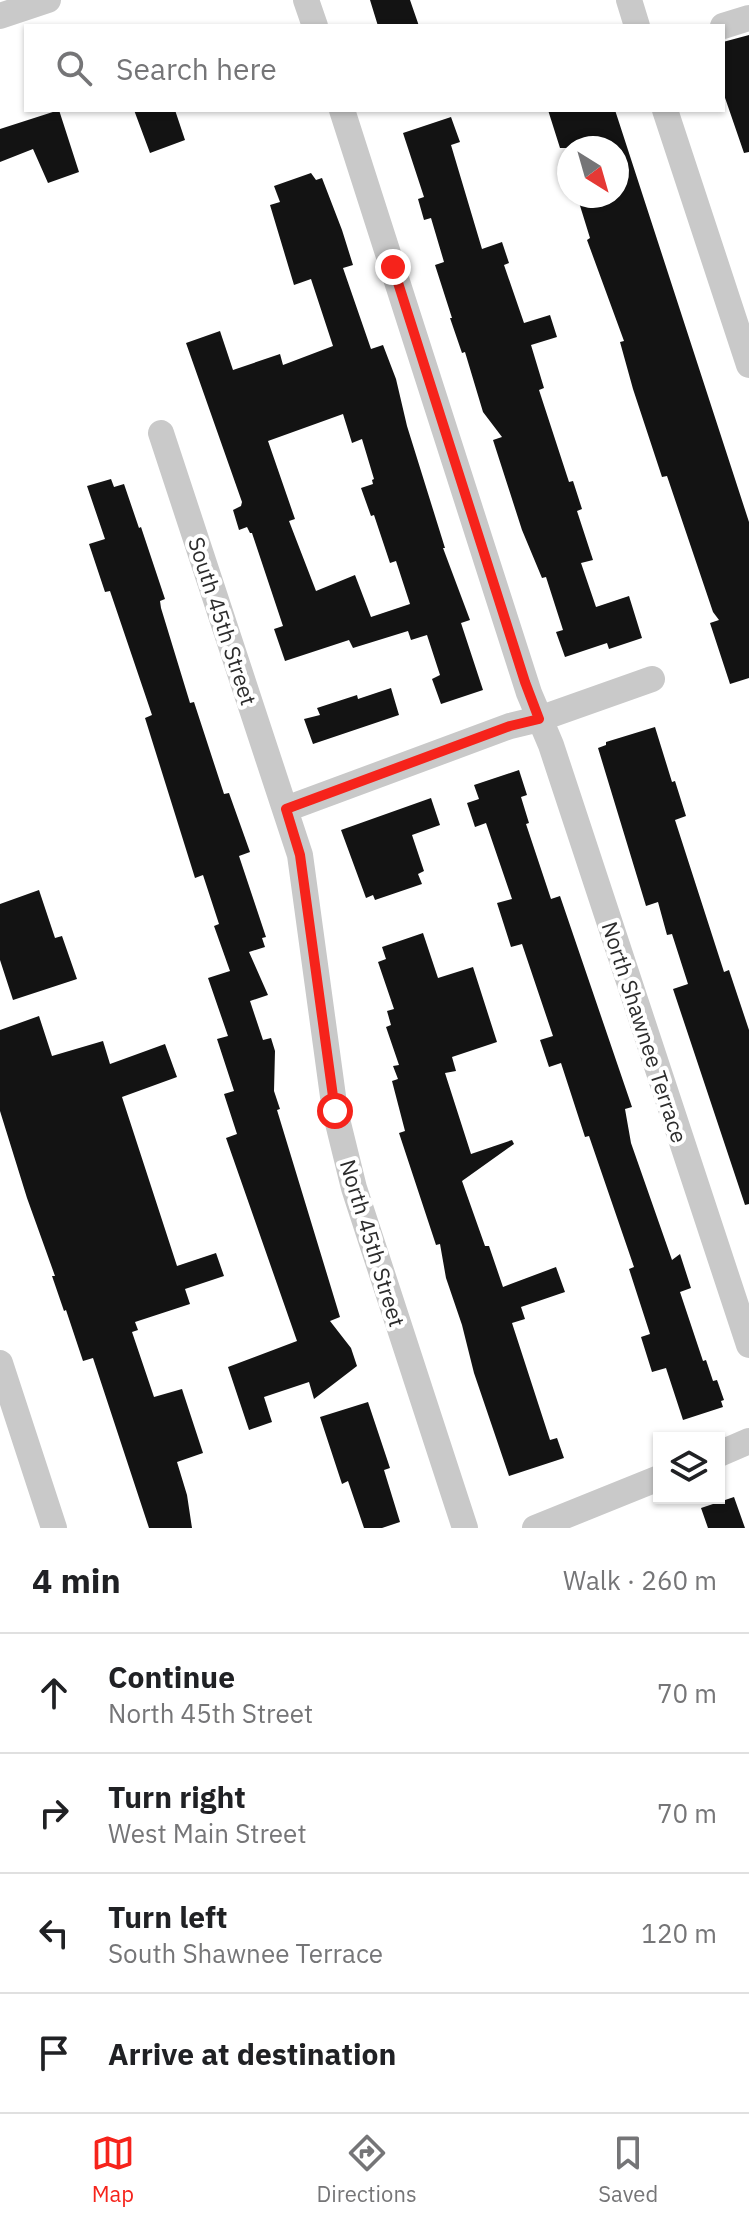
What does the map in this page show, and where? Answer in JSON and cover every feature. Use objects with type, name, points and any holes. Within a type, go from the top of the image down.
[{"type":"street","points":[[0,16],[48,0]]},
{"type":"street","points":[[306,0],[314,24]]},
{"type":"street","points":[[629,0],[636,24]]},
{"type":"street","points":[[725,25],[749,18]]},
{"type":"street","name":"North Shawnee Terrace","points":[[343,112],[525,682],[551,745],[749,1345]]},
{"type":"street","points":[[666,112],[749,365]]},
{"type":"street","name":"South 45th Street","points":[[161,433],[286,809]]},
{"type":"street","points":[[286,809],[510,726],[539,719],[652,679]]},
{"type":"street","name":"North 45th Street","points":[[286,809],[300,855],[335,1111],[354,1188],[465,1528]]},
{"type":"street","points":[[0,1363],[54,1528]]},
{"type":"street","points":[[725,1451],[749,1441]]},
{"type":"street","points":[[535,1528],[653,1480]]},
{"type":"building","points":[[370,0],[410,0],[418,24],[377,24]]},
{"type":"building","points":[[749,35],[749,152],[744,153],[725,98],[725,41]]},
{"type":"building","points":[[60,112],[79,172],[48,183],[33,149],[0,162],[0,129]]},
{"type":"building","points":[[135,112],[176,112],[185,140],[150,153]]},
{"type":"building","points":[[549,112],[616,112],[623,136],[557,136],[557,138]]},
{"type":"building","points":[[451,117],[460,142],[451,145],[482,249],[502,242],[509,263],[504,265],[524,323],[550,315],[557,337],[531,345],[544,388],[539,390],[569,482],[573,481],[582,509],[577,511],[593,560],[581,563],[596,607],[629,596],[642,638],[609,649],[607,643],[565,657],[556,632],[563,630],[546,577],[542,578],[522,530],[493,440],[502,437],[483,412],[465,352],[462,353],[450,318],[435,265],[444,262],[431,218],[424,220],[418,199],[424,197],[403,133]]},
{"type":"building","points":[[629,153],[749,522],[749,678],[730,684],[710,623],[719,620],[713,612],[667,476],[662,477],[633,389],[620,342],[624,341],[587,240],[590,238],[581,208],[629,208]]},
{"type":"building","points":[[311,173],[316,180],[322,178],[353,265],[343,268],[371,349],[383,345],[396,379],[443,548],[470,620],[461,623],[483,690],[441,704],[432,679],[440,675],[427,635],[411,640],[408,631],[353,648],[349,640],[285,661],[274,629],[283,626],[252,533],[247,527],[239,530],[233,510],[242,502],[186,343],[220,331],[233,370],[280,354],[283,365],[333,346],[311,279],[294,285],[270,205],[280,202],[274,186]],"holes":[[[343,414],[352,443],[362,439],[374,479],[373,484],[361,488],[390,563],[396,561],[410,604],[371,617],[355,575],[316,591],[289,521],[295,519],[268,441]]]},
{"type":"building","points":[[111,479],[114,487],[124,484],[141,527],[165,599],[160,601],[161,608],[190,703],[194,702],[224,794],[229,793],[250,852],[239,856],[266,937],[262,938],[265,947],[249,952],[268,995],[250,1001],[263,1040],[271,1038],[275,1051],[274,1091],[280,1109],[277,1110],[340,1317],[330,1321],[351,1348],[357,1366],[314,1399],[309,1382],[264,1397],[272,1422],[249,1430],[228,1367],[297,1341],[226,1138],[237,1134],[224,1094],[234,1091],[217,1039],[228,1036],[208,978],[230,971],[214,926],[219,924],[203,875],[195,878],[145,718],[152,715],[110,591],[105,592],[89,544],[105,539],[87,486]]},
{"type":"building","points":[[391,688],[399,715],[313,744],[304,719],[320,715],[317,708]]},
{"type":"building","points":[[655,727],[686,816],[675,820],[724,972],[729,970],[749,1030],[749,1204],[745,1205],[673,989],[688,984],[672,934],[667,935],[658,902],[646,906],[598,748],[606,742]]},
{"type":"building","points":[[519,770],[527,795],[521,797],[529,823],[526,824],[551,899],[560,896],[632,1107],[625,1109],[631,1143],[672,1260],[680,1254],[691,1288],[680,1292],[703,1361],[706,1360],[713,1381],[717,1380],[724,1400],[721,1401],[723,1407],[683,1420],[666,1368],[652,1372],[641,1337],[650,1334],[629,1269],[634,1267],[561,1063],[549,1067],[540,1040],[553,1036],[522,944],[511,947],[497,903],[512,899],[486,823],[475,827],[467,803],[479,799],[474,785]]},
{"type":"building","points":[[431,798],[440,825],[412,835],[424,871],[418,874],[422,884],[375,900],[373,895],[366,898],[341,830]]},
{"type":"building","points":[[39,890],[55,938],[62,936],[77,979],[13,1000],[0,960],[0,904]]},
{"type":"building","points":[[423,933],[438,978],[473,967],[497,1042],[452,1057],[456,1071],[445,1073],[471,1154],[512,1140],[514,1144],[462,1181],[485,1246],[489,1246],[503,1287],[556,1267],[565,1292],[521,1307],[525,1319],[512,1323],[550,1440],[557,1438],[564,1458],[509,1476],[474,1373],[446,1278],[440,1244],[436,1245],[399,1133],[405,1131],[392,1081],[398,1079],[393,1066],[399,1065],[386,1027],[391,1025],[387,1011],[394,1009],[378,962],[386,959],[382,947]]},
{"type":"building","points":[[39,1016],[52,1056],[103,1041],[110,1064],[165,1044],[177,1077],[122,1097],[177,1266],[216,1253],[224,1276],[185,1289],[190,1304],[135,1322],[138,1330],[132,1332],[154,1397],[182,1389],[203,1453],[177,1462],[187,1495],[192,1528],[149,1528],[93,1358],[83,1361],[64,1311],[0,1111],[0,1030]]},
{"type":"building","points":[[368,1402],[390,1468],[384,1470],[400,1522],[382,1528],[364,1528],[348,1481],[342,1484],[320,1417]]},
{"type":"building","points":[[734,1497],[745,1528],[708,1528],[701,1508],[725,1504],[725,1500]]},
{"type":"route","points":[[335,1111],[300,855],[286,809],[510,726],[539,719],[393,267]]}]
